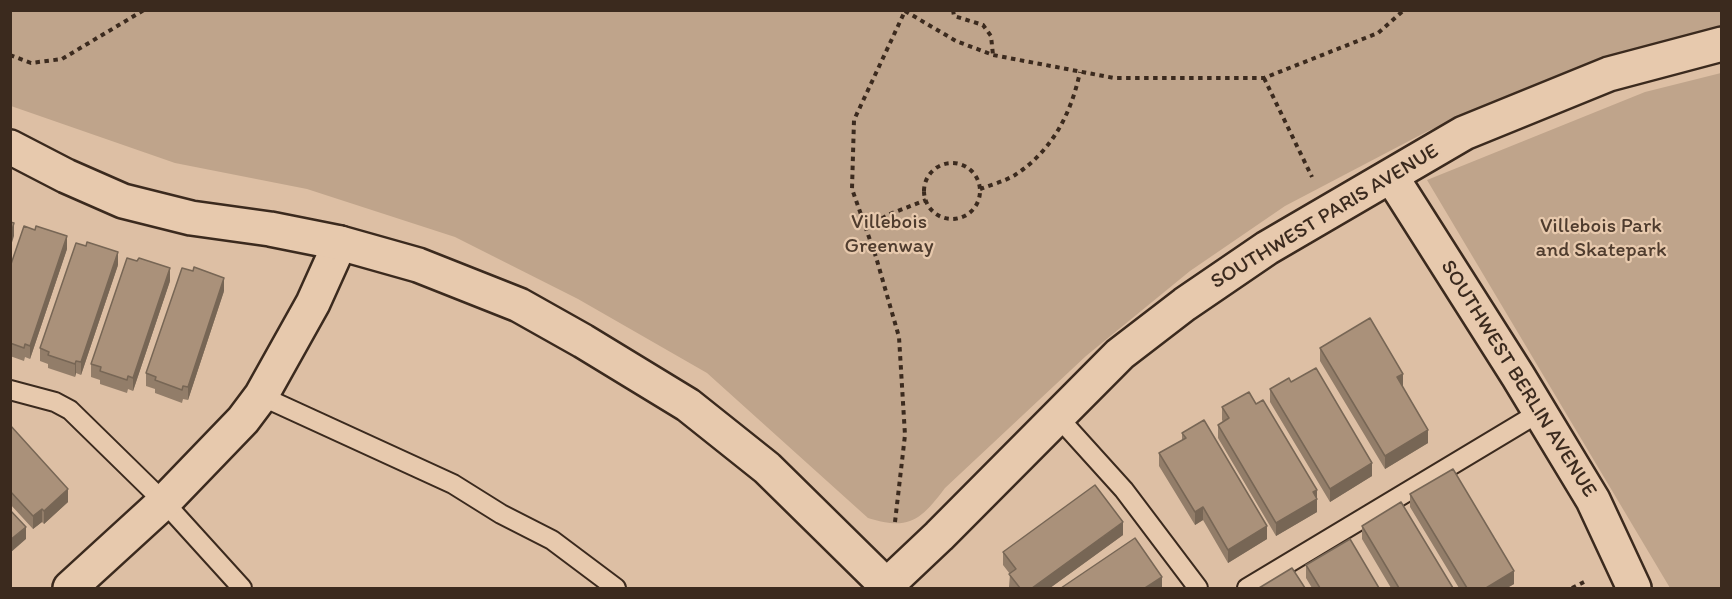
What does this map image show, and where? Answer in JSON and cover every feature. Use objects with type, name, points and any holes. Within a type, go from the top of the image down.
[{"type":"street","name":"SOUTHWEST PARIS AVENUE","points":[[887,587],[1120,354],[1185,304],[1267,248],[1464,134],[1609,74],[1722,44]]},
{"type":"street","points":[[10,147],[66,176],[123,201],[191,218],[270,229],[340,243],[418,265],[519,305],[688,405],[767,468],[887,587]]},
{"type":"street","name":"SOUTHWEST BERLIN AVENUE","points":[[1391,176],[1593,500],[1634,588]]},
{"type":"street","points":[[70,588],[164,502],[243,420],[261,396],[313,303],[340,243]]},
{"type":"lane","points":[[10,390],[55,402],[70,410],[164,502],[242,588]]},
{"type":"lane","points":[[261,396],[453,484],[552,540],[616,588]]},
{"type":"lane","points":[[1247,588],[1539,412]]},
{"type":"lane","points":[[1058,417],[1124,490],[1198,588]]},
{"type":"path","points":[[10,55],[31,63],[62,59],[144,10]]},
{"type":"path","points":[[953,10],[954,16],[983,25],[990,36],[993,56]]},
{"type":"path","points":[[887,587],[905,435],[899,336],[866,226],[852,189],[854,120],[905,11],[956,41],[993,56],[1114,78],[1264,78],[1378,33],[1404,10]]},
{"type":"path","points":[[980,189],[1013,176],[1036,159],[1054,137],[1065,118],[1074,98],[1080,72]]},
{"type":"path","points":[[1264,78],[1312,177]]},
{"type":"path","points":[[955,163],[973,171],[980,189],[980,198],[970,212],[954,219],[937,215],[926,201],[924,192],[930,174],[946,164],[955,163]]},
{"type":"path","points":[[866,226],[890,214],[926,201]]},
{"type":"path","points":[[1572,588],[1584,582]]},
{"type":"green space","name":"Villebois Greenway","points":[[1721,10],[1722,25],[1586,67],[1428,131],[1285,206],[1190,271],[1086,356],[945,488],[929,508],[913,520],[904,523],[882,522],[868,518],[707,373],[578,299],[455,237],[307,189],[175,163],[11,106],[10,11]]},
{"type":"green space","name":"Villebois Park and Skatepark","points":[[1721,73],[1721,588],[1670,588],[1427,180],[1645,92]]},
{"type":"building","points":[[10,222],[14,223],[10,236]]},
{"type":"building","points":[[24,226],[35,230],[36,226],[67,236],[30,346],[25,344],[24,348],[10,343],[10,267]]},
{"type":"building","points":[[87,242],[118,252],[81,362],[76,361],[75,364],[48,355],[49,352],[40,348],[76,243],[86,246]]},
{"type":"building","points":[[127,258],[137,261],[139,258],[170,268],[133,378],[128,376],[127,380],[100,371],[101,367],[91,364]]},
{"type":"building","points":[[194,267],[224,278],[188,387],[183,386],[182,390],[155,380],[156,377],[146,373],[182,268],[193,271]]},
{"type":"building","points":[[1370,318],[1403,374],[1397,377],[1428,430],[1385,456],[1320,348]]},
{"type":"building","points":[[1316,368],[1372,463],[1330,489],[1270,389],[1289,378],[1291,382]]},
{"type":"building","points":[[1249,392],[1256,404],[1263,400],[1317,490],[1313,492],[1317,499],[1276,523],[1218,425],[1229,418],[1222,407]]},
{"type":"building","points":[[1204,420],[1267,526],[1228,550],[1203,507],[1195,512],[1159,453],[1186,438],[1182,433]]},
{"type":"building","points":[[10,425],[68,489],[44,511],[42,509],[33,516],[10,491]]},
{"type":"building","points":[[1453,469],[1514,571],[1486,588],[1467,588],[1410,494]]},
{"type":"building","points":[[1095,485],[1123,522],[1032,588],[1020,588],[1009,574],[1016,569],[1003,552]]},
{"type":"building","points":[[1401,502],[1453,588],[1399,588],[1362,526]]},
{"type":"building","points":[[10,510],[26,527],[10,540]]},
{"type":"building","points":[[1135,538],[1162,577],[1145,588],[1061,588]]},
{"type":"building","points":[[1350,539],[1379,588],[1320,588],[1306,565]]},
{"type":"building","points":[[1292,568],[1305,588],[1259,588]]}]
